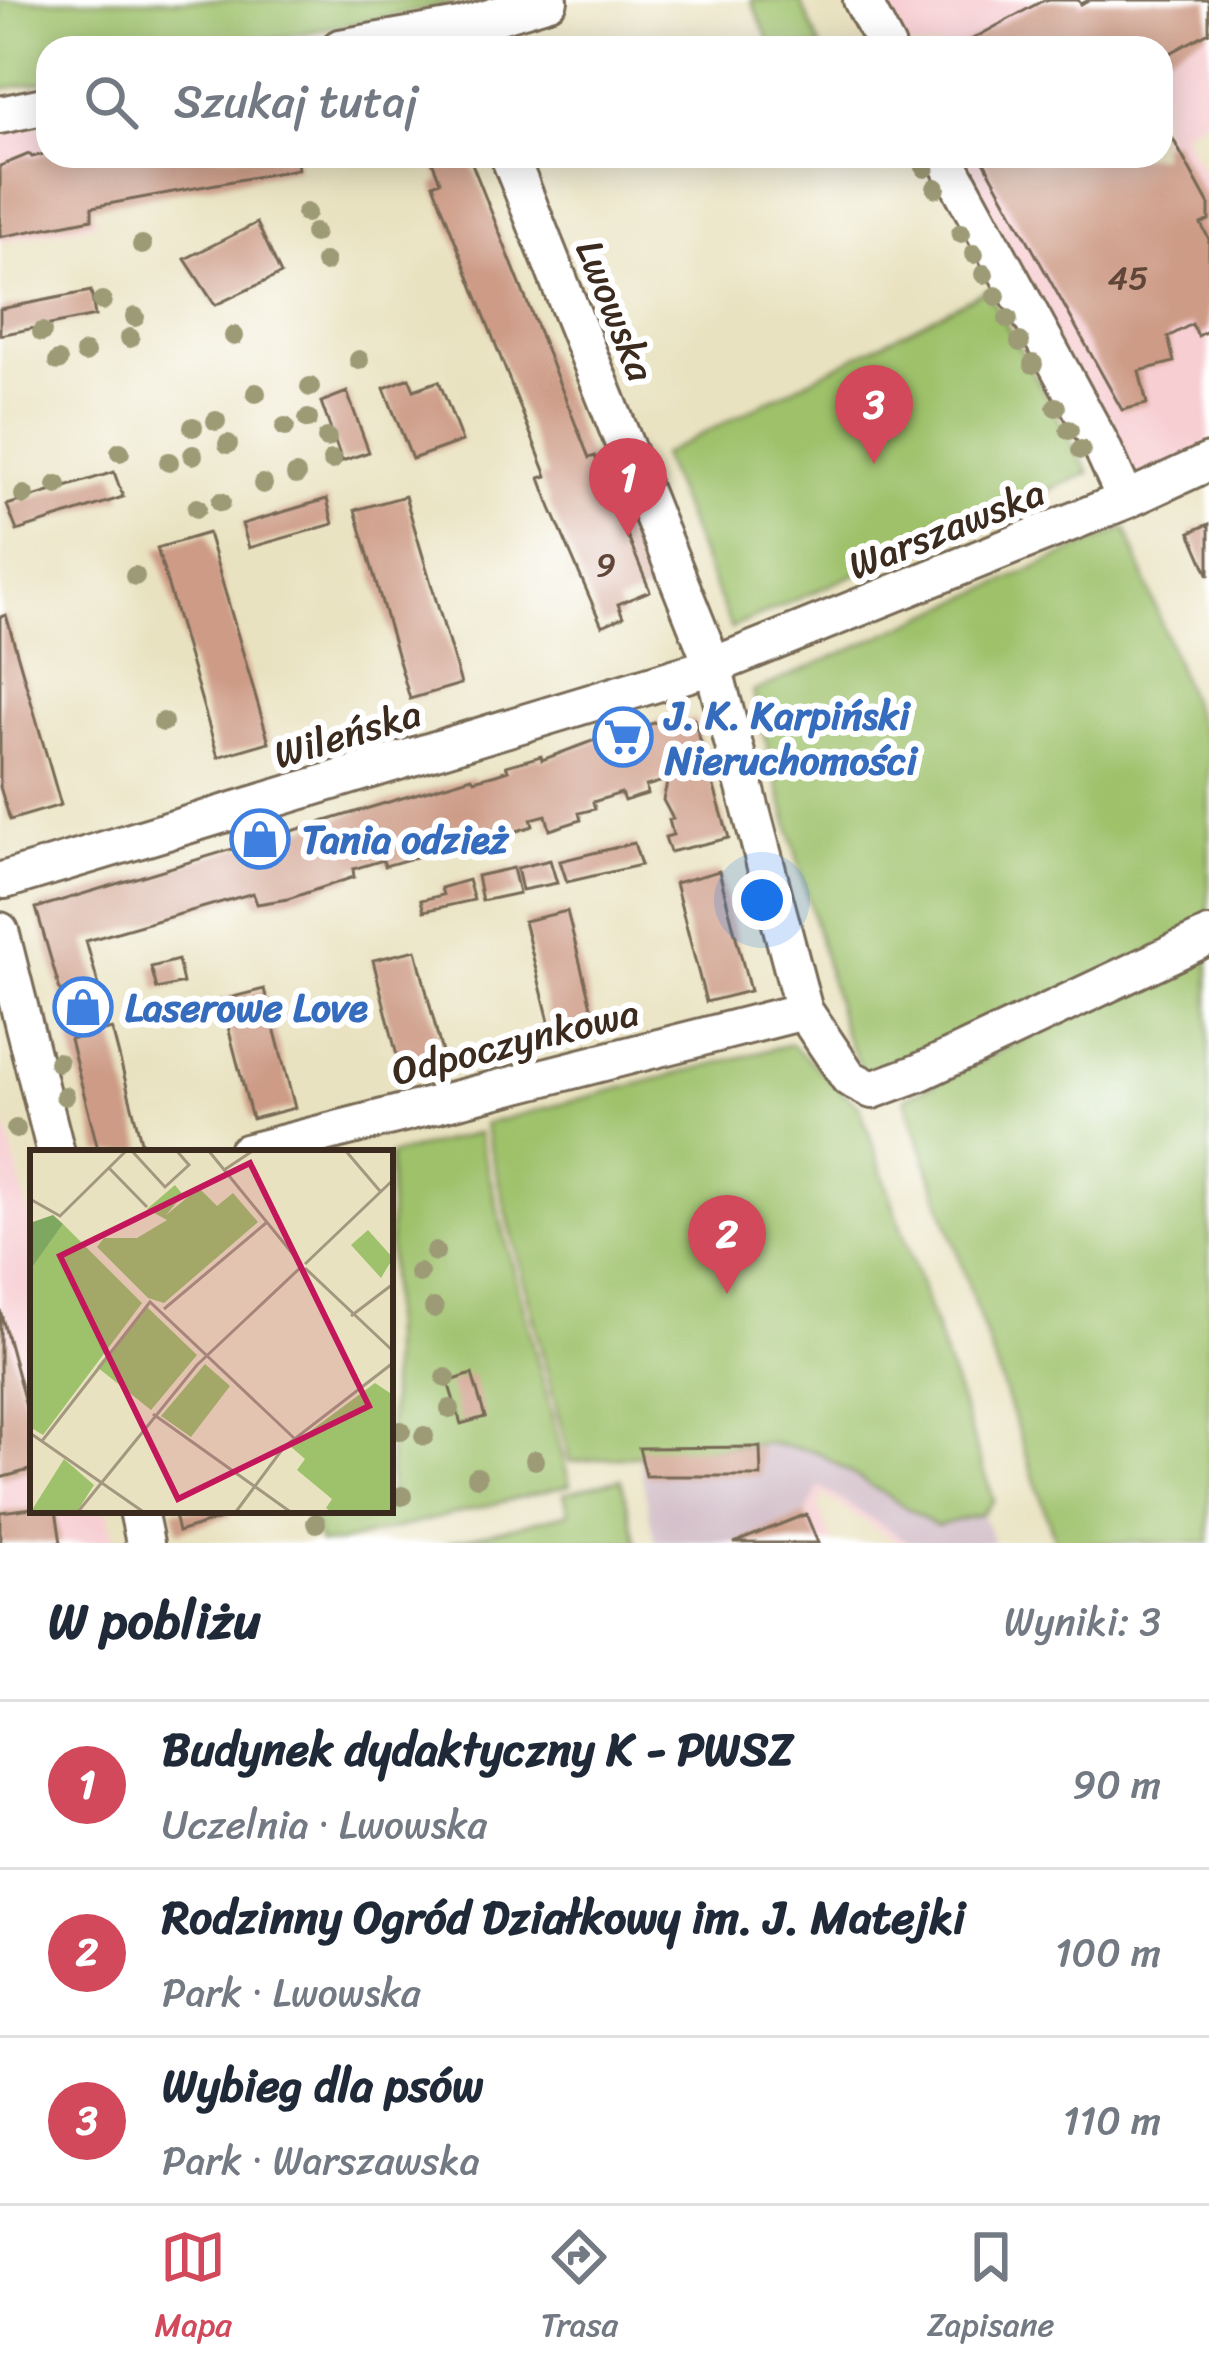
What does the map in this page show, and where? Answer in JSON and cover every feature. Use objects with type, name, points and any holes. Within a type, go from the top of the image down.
[{"type":"street","points":[[466,36],[549,0]]},
{"type":"street","points":[[862,0],[881,36]]},
{"type":"street","points":[[0,115],[36,108]]},
{"type":"street","name":"Lwowska","points":[[514,168],[713,666],[804,1011],[849,1078],[872,1090],[939,1064],[1209,936]]},
{"type":"street","points":[[951,168],[1100,443],[1126,500]]},
{"type":"street","name":"Warszawska","points":[[713,666],[1209,462]]},
{"type":"street","name":"Wileńska","points":[[2,883],[713,666]]},
{"type":"street","points":[[0,931],[55,1150]]},
{"type":"street","name":"Odpoczynkowa","points":[[258,1150],[804,1011]]},
{"type":"street","points":[[139,1513],[145,1543]]},
{"type":"shaded area","points":[[879,0],[1209,0],[1209,116],[1182,132],[1209,184],[1209,447],[1128,482],[966,168],[1173,168],[1173,36],[898,36]]},
{"type":"shaded area","points":[[36,125],[36,168],[83,168],[96,223],[0,242],[0,132]]},
{"type":"shaded area","points":[[0,1103],[30,1217],[30,1513],[108,1513],[116,1543],[0,1543]]},
{"type":"shaded area","points":[[766,1443],[815,1451],[936,1525],[982,1514],[994,1543],[911,1543],[819,1486],[806,1514],[733,1543],[655,1543],[638,1456]]},
{"type":"shaded area","points":[[819,1486],[910,1543],[899,1543],[823,1495],[818,1506],[833,1543],[733,1543],[806,1514]]},
{"type":"green space","points":[[0,0],[470,0],[289,36],[36,36],[36,83],[0,89]]},
{"type":"green space","points":[[751,0],[800,0],[816,36],[767,36]]},
{"type":"green space","points":[[987,290],[1089,473],[731,628],[661,455]]},
{"type":"green space","points":[[1126,528],[1209,752],[1209,923],[1084,985],[865,1076],[844,1032],[753,692]]},
{"type":"green space","points":[[1209,950],[1209,1543],[1056,1543],[905,1098]]},
{"type":"green space","points":[[791,1044],[860,1107],[994,1500],[982,1514],[936,1526],[815,1451],[766,1443],[570,1462],[484,1124]]},
{"type":"green space","points":[[478,1133],[570,1485],[338,1543],[320,1543],[311,1513],[393,1513],[393,1154]]},
{"type":"green space","points":[[621,1479],[637,1543],[448,1543],[569,1513],[564,1493]]},
{"type":"building","points":[[1044,0],[1078,0],[1081,4],[1089,0],[1209,0],[1209,32],[1173,52],[1173,36],[978,36]]},
{"type":"building","points":[[1173,139],[1209,205],[1209,220],[1201,224],[1209,239],[1209,330],[1198,336],[1192,324],[1168,337],[1174,362],[1139,371],[1147,404],[1122,410],[988,168],[1173,168]]},
{"type":"building","points":[[29,154],[36,156],[36,168],[298,169],[92,207],[92,219],[0,237],[0,166]]},
{"type":"building","points":[[435,168],[474,168],[589,458],[595,456],[650,591],[618,604],[623,617],[602,626],[540,478],[547,476],[433,184],[440,181]]},
{"type":"building","points":[[257,223],[281,274],[215,305],[185,259]]},
{"type":"building","points":[[91,291],[95,316],[0,335],[0,309]]},
{"type":"building","points":[[409,378],[414,390],[439,381],[462,441],[412,459],[384,388]]},
{"type":"building","points":[[347,392],[369,452],[342,461],[321,402]]},
{"type":"building","points":[[114,472],[123,497],[17,531],[7,505]]},
{"type":"building","points":[[405,496],[461,684],[410,699],[355,510]]},
{"type":"building","points":[[327,499],[333,524],[249,548],[242,524]]},
{"type":"building","points":[[1209,524],[1209,576],[1190,532]]},
{"type":"building","points":[[208,533],[269,742],[218,757],[157,548]]},
{"type":"building","points":[[6,615],[61,805],[10,820],[0,787],[0,617]]},
{"type":"building","points":[[680,715],[683,722],[694,719],[729,838],[670,852],[665,837],[673,835],[669,820],[673,819],[663,800],[667,783],[663,781],[646,786],[647,794],[624,801],[621,793],[593,802],[595,809],[579,813],[581,820],[550,830],[546,815],[531,819],[533,826],[474,844],[472,837],[456,838],[426,847],[427,854],[353,869],[354,877],[288,899],[257,904],[253,893],[86,941],[103,1001],[66,1011],[36,908],[472,777],[496,774],[508,770],[506,766],[541,756],[542,760],[592,741],[633,735],[631,730]]},
{"type":"building","points":[[634,843],[641,865],[567,882],[560,861]]},
{"type":"building","points":[[550,860],[557,883],[522,890],[517,868]]},
{"type":"building","points":[[513,868],[519,893],[482,901],[477,876]]},
{"type":"building","points":[[719,871],[750,991],[706,1002],[675,883]]},
{"type":"building","points":[[468,880],[474,900],[424,911],[421,900],[443,895],[441,888]]},
{"type":"building","points":[[567,911],[597,1030],[554,1041],[524,921]]},
{"type":"building","points":[[416,950],[446,1069],[403,1080],[373,960]]},
{"type":"building","points":[[178,960],[183,983],[157,989],[151,967]]},
{"type":"building","points":[[264,989],[295,1108],[252,1119],[221,1000]]},
{"type":"building","points":[[112,1029],[143,1149],[98,1150],[70,1039]]},
{"type":"building","points":[[0,1310],[30,1421],[30,1470],[0,1478]]},
{"type":"building","points":[[472,1374],[485,1417],[461,1424],[448,1382]]},
{"type":"building","points":[[760,1447],[761,1476],[646,1476],[639,1448]]},
{"type":"building","points":[[30,1508],[30,1513],[56,1513],[61,1543],[0,1543],[0,1512]]},
{"type":"building","points":[[174,1513],[230,1513],[230,1516],[178,1532]]},
{"type":"building","points":[[806,1514],[818,1543],[734,1543]]},
{"type":"place","name":"Wybieg dla psów","points":[[874,464]]},
{"type":"place","name":"Budynek dydaktyczny K - PWSZ","points":[[628,537]]},
{"type":"place","name":"J. K. Karpiński Nieruchomości","points":[[623,737]]},
{"type":"place","name":"Tania odzież","points":[[260,839]]},
{"type":"place","name":"Laserowe Love","points":[[83,1007]]},
{"type":"place","name":"Rodzinny Ogród Działkowy im. J. Matejki","points":[[727,1294]]}]
